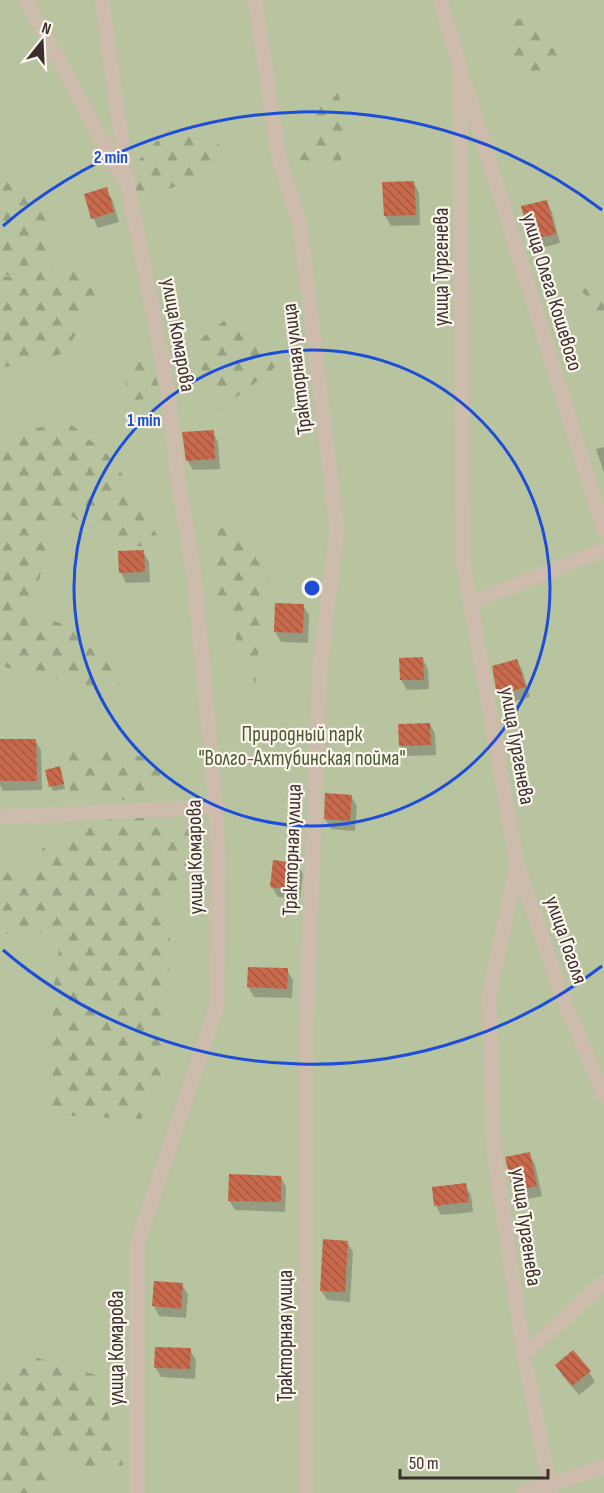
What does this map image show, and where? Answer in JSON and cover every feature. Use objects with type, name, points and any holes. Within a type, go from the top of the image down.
[{"type":"street","points":[[26,0],[128,186]]},
{"type":"street","name":"улица Комарова","points":[[102,0],[128,186],[167,384],[178,479],[194,575],[216,807],[218,858],[217,1006],[137,1244],[137,1493]]},
{"type":"street","name":"Тракторная улица","points":[[255,0],[279,158],[300,225],[337,530],[320,667],[306,1032],[306,1493]]},
{"type":"street","name":"улица Тургенева","points":[[440,0],[460,67],[463,561],[517,864],[489,996],[494,1151],[524,1354],[553,1490]]},
{"type":"street","name":"улица Олега Кошевого","points":[[460,67],[604,530]]},
{"type":"street","points":[[470,603],[604,550]]},
{"type":"street","points":[[0,817],[216,807]]},
{"type":"street","name":"улица Гоголя","points":[[517,864],[563,998],[604,1095]]},
{"type":"street","points":[[524,1354],[604,1282]]},
{"type":"street","points":[[524,1493],[553,1490],[604,1467]]},
{"type":"green space","name":"Природный парк \"Волго-Ахтубинская пойма\"","points":[[0,0],[604,0],[604,1493],[0,1493]]},
{"type":"green space","points":[[504,17],[542,22],[563,46],[559,69],[532,81],[508,57],[510,43]]},
{"type":"green space","points":[[338,93],[349,130],[340,164],[279,158],[317,136],[309,106]]},
{"type":"green space","points":[[167,130],[208,134],[223,148],[211,177],[131,199],[139,160]]},
{"type":"green space","points":[[0,179],[10,180],[50,207],[54,273],[40,279],[89,269],[96,299],[65,353],[0,368],[0,276],[20,278],[0,274]]},
{"type":"green space","points":[[604,282],[604,320],[581,290]]},
{"type":"green space","points":[[226,319],[278,365],[211,417],[210,391],[192,346]]},
{"type":"green space","points":[[143,356],[153,361],[160,395],[133,401],[120,368]]},
{"type":"green space","points":[[68,422],[108,455],[139,498],[162,546],[122,546],[57,508],[31,612],[93,636],[124,693],[0,666],[0,435]]},
{"type":"green space","points":[[218,524],[244,532],[270,568],[262,615],[255,684],[215,588]]},
{"type":"green space","points":[[78,744],[160,760],[160,794],[137,801],[72,795],[58,752]]},
{"type":"green space","points":[[127,811],[185,824],[195,841],[199,877],[164,900],[170,941],[166,1053],[159,1082],[141,1119],[49,1115],[54,985],[61,933],[0,934],[0,871],[29,879],[47,839],[90,828]]},
{"type":"green space","points":[[31,1356],[99,1376],[126,1475],[77,1466],[42,1450],[49,1493],[0,1493],[0,1429],[33,1445],[2,1419],[3,1384]]},
{"type":"building","points":[[414,181],[416,215],[384,216],[382,182]]},
{"type":"building","points":[[107,187],[114,212],[91,219],[84,194]]},
{"type":"building","points":[[547,200],[556,234],[530,240],[521,206]]},
{"type":"building","points":[[214,430],[215,459],[186,461],[182,432]]},
{"type":"building","points":[[144,550],[145,572],[119,573],[118,551]]},
{"type":"building","points":[[275,603],[304,604],[303,633],[274,632]]},
{"type":"building","points":[[423,657],[424,680],[400,680],[399,658]]},
{"type":"building","points":[[517,659],[526,687],[497,695],[492,666]]},
{"type":"building","points":[[430,723],[431,745],[399,746],[398,724]]},
{"type":"building","points":[[0,739],[36,739],[37,781],[0,781]]},
{"type":"building","points":[[60,766],[64,784],[49,787],[45,770]]},
{"type":"building","points":[[325,793],[352,795],[350,821],[324,819]]},
{"type":"building","points":[[273,860],[298,863],[295,890],[270,887]]},
{"type":"building","points":[[248,967],[288,968],[287,989],[247,987]]},
{"type":"building","points":[[530,1152],[537,1186],[513,1191],[505,1157]]},
{"type":"building","points":[[229,1174],[281,1176],[281,1202],[228,1201]]},
{"type":"building","points":[[466,1183],[469,1202],[434,1206],[432,1187]]},
{"type":"building","points":[[323,1239],[348,1241],[345,1292],[320,1291]]},
{"type":"building","points":[[154,1281],[183,1283],[181,1309],[152,1306]]},
{"type":"building","points":[[155,1347],[191,1348],[190,1369],[154,1368]]},
{"type":"building","points":[[573,1350],[591,1371],[572,1386],[555,1365]]}]
